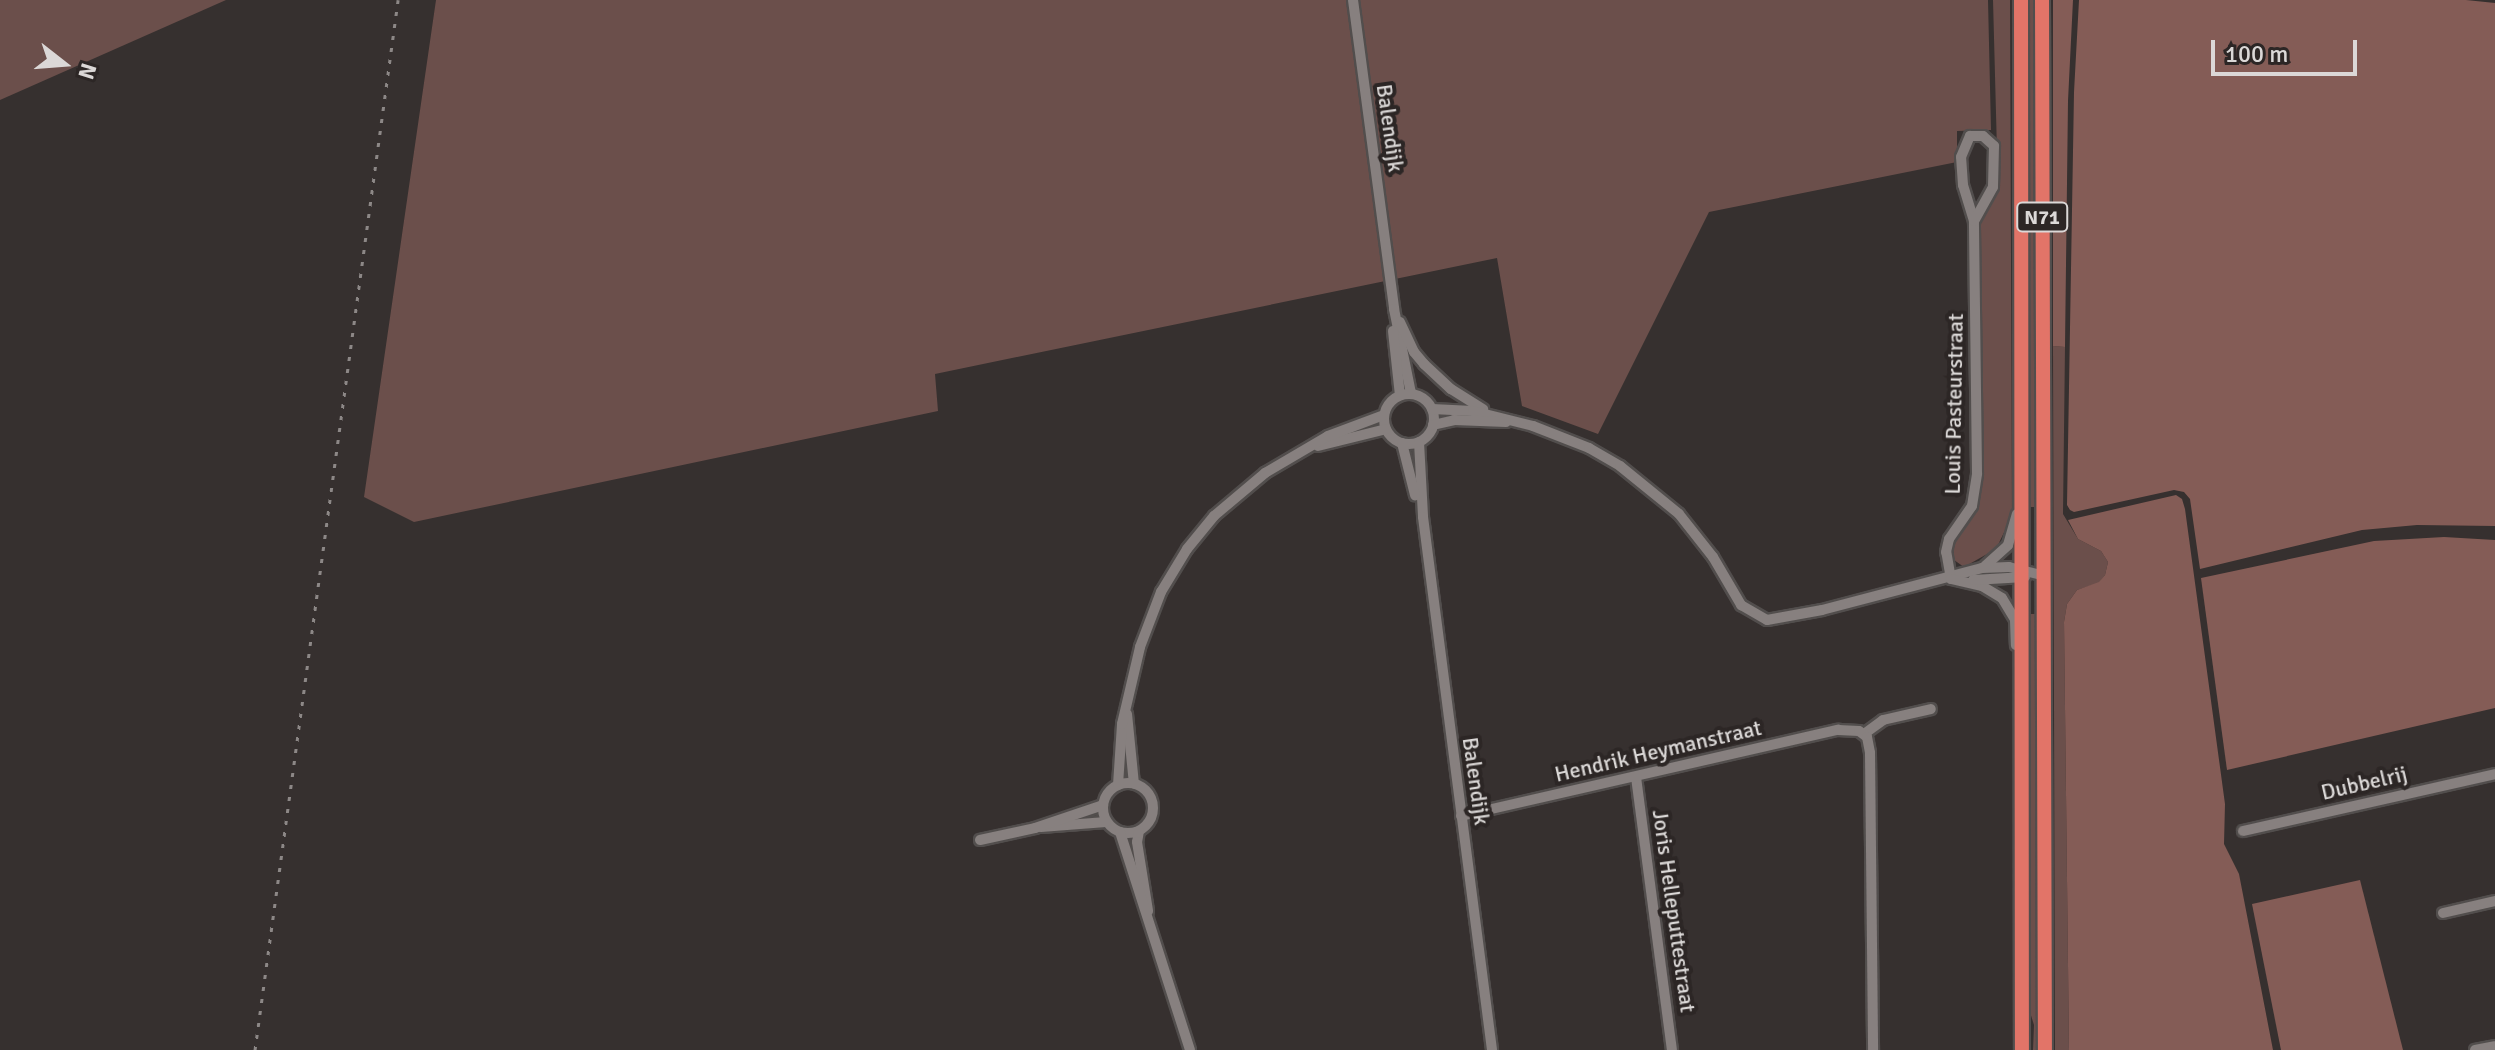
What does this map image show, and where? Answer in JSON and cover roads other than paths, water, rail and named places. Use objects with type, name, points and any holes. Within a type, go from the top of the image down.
[{"type":"highway","name":"N71","points":[[2021,0],[2022,1050]]},
{"type":"highway","name":"N71","points":[[2042,0],[2042,435],[2038,574],[2043,746]]},
{"type":"highway","name":"N71","points":[[2042,435],[2046,460],[2043,746],[2045,1050]]},
{"type":"street","name":"Balendijk","points":[[1353,0],[1394,309]]},
{"type":"street","name":"Louis Pasteurstraat","points":[[1951,579],[1946,552],[1949,539],[1972,506],[1977,473],[1974,221],[1963,185],[1961,157],[1970,136],[1983,136],[1994,146],[1993,187],[1974,221]]},
{"type":"street","points":[[1394,309],[1405,394]]},
{"type":"street","points":[[1394,309],[1414,352],[1451,389],[1492,414],[1589,448],[1650,488],[1703,543],[1741,605],[1767,620],[1790,618],[1951,579],[1982,568],[2008,545],[2022,493]]},
{"type":"street","points":[[1433,425],[1432,409],[1424,398],[1405,394],[1389,403],[1384,415],[1386,429],[1402,443],[1419,442],[1433,425],[1454,420],[1512,422]]},
{"type":"street","points":[[1432,409],[1492,414]]},
{"type":"street","points":[[1118,785],[1120,741],[1152,612],[1187,549],[1243,488],[1350,425],[1384,415]]},
{"type":"street","points":[[1308,448],[1386,429]]},
{"type":"street","name":"Balendijk","points":[[1419,442],[1423,517],[1492,1050]]},
{"type":"street","name":"Balendijk","points":[[1402,443],[1423,517]]},
{"type":"street","points":[[1982,568],[2038,574]]},
{"type":"street","points":[[1951,579],[2022,573]]},
{"type":"street","points":[[1951,579],[1989,589],[2007,603],[2015,620],[2022,671]]},
{"type":"street","name":"Hendrik Heymanstraat","points":[[1461,816],[1838,730],[1852,729],[1864,734],[1883,720],[1931,709]]},
{"type":"street","points":[[1127,711],[1134,784]]},
{"type":"street","points":[[1864,734],[1870,753],[1873,1050]]},
{"type":"street","name":"Dubbelrij","points":[[2243,831],[2495,774]]},
{"type":"street","name":"Joris Helleputtestraat","points":[[1636,777],[1672,1050]]},
{"type":"street","points":[[1106,822],[1103,805],[1106,796],[1118,785],[1134,784],[1148,793],[1153,810],[1146,826],[1139,831],[1120,832]]},
{"type":"street","points":[[980,840],[1035,828],[1103,805]]},
{"type":"street","points":[[1035,828],[1106,822],[1120,832],[1190,1046]]},
{"type":"street","points":[[1139,831],[1137,842],[1149,921]]},
{"type":"street","points":[[2443,913],[2495,901]]},
{"type":"street","points":[[2475,1050],[2495,1046]]},
{"type":"railway","points":[[255,1050],[398,0]]}]
